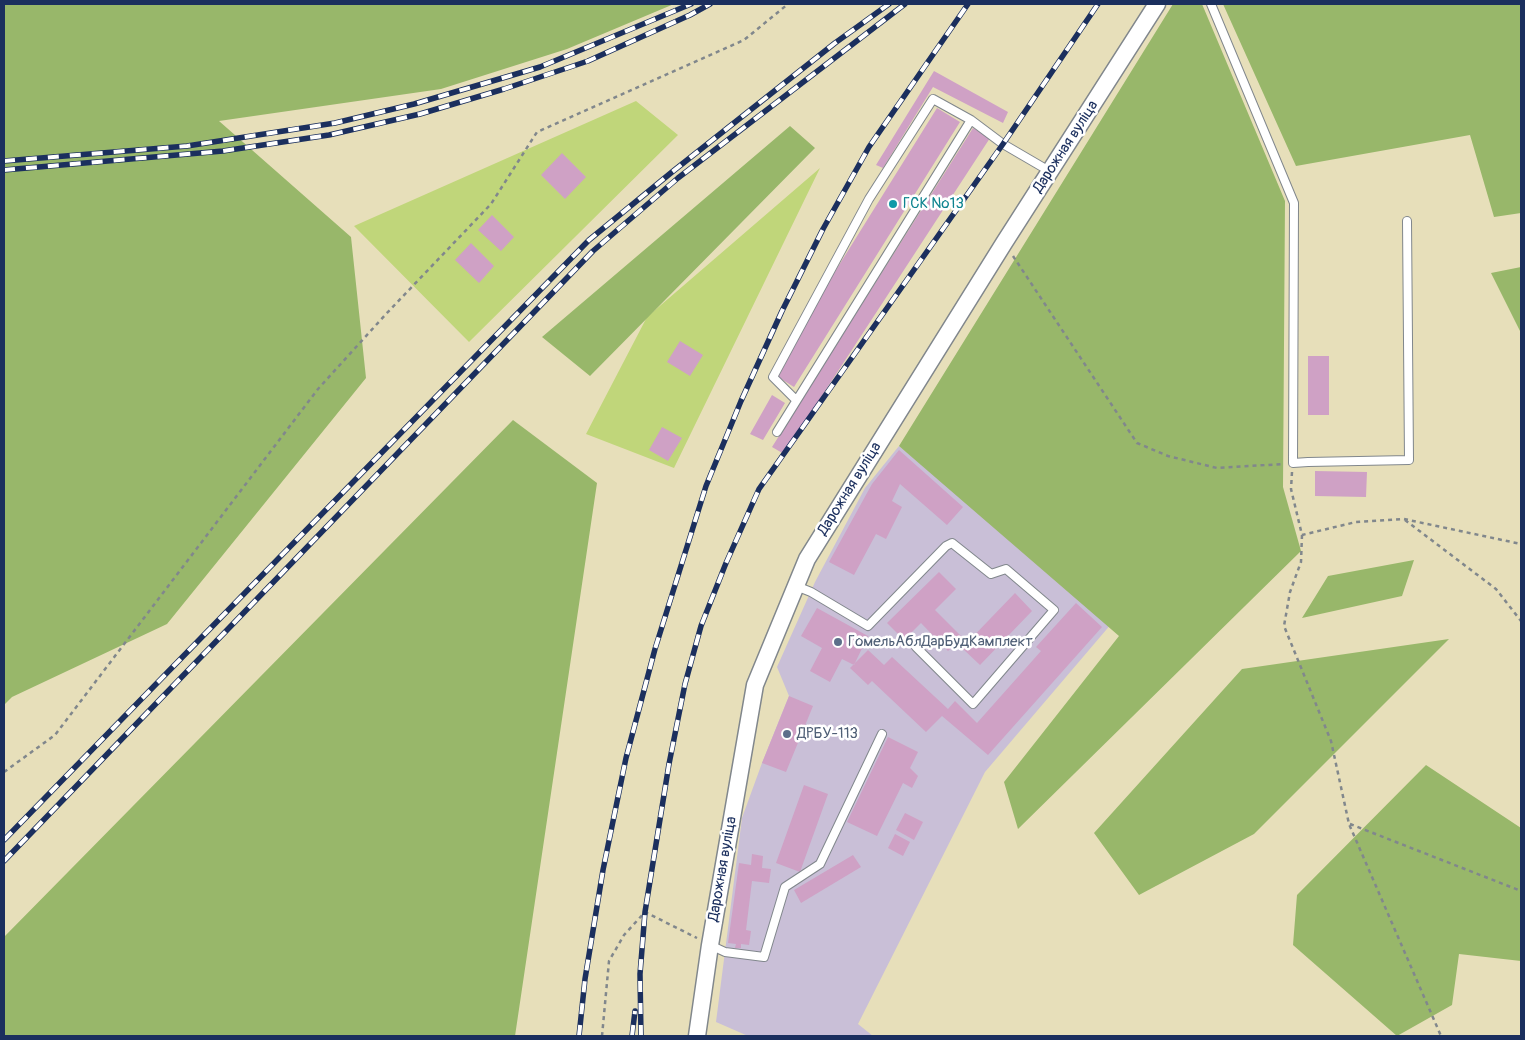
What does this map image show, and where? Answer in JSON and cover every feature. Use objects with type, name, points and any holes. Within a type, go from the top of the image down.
[{"type":"street","name":"Дарожная вуліца","points":[[697,1036],[710,944],[755,685],[807,559],[1004,243],[1157,4]]},
{"type":"lane","points":[[1211,4],[1294,202],[1293,463],[1410,460],[1407,221]]},
{"type":"lane","points":[[796,400],[773,377],[869,199],[933,99],[971,120],[1002,144],[1051,172]]},
{"type":"lane","points":[[776,432],[971,120]]},
{"type":"lane","points":[[796,586],[810,592],[868,626],[946,546],[952,543],[991,574],[1006,569],[1054,610],[973,704],[916,647]]},
{"type":"lane","points":[[710,944],[726,952],[764,957],[785,887],[820,864],[882,734]]},
{"type":"path","points":[[4,772],[55,735],[318,389],[386,314],[491,204],[538,132],[744,40],[788,4]]},
{"type":"path","points":[[1004,243],[1137,443],[1168,456],[1217,468],[1293,463],[1290,489],[1302,535],[1301,562],[1290,592],[1284,626],[1331,741],[1349,824],[1441,1036]]},
{"type":"path","points":[[1302,535],[1356,522],[1404,519],[1521,544]]},
{"type":"path","points":[[1404,519],[1496,589],[1521,621]]},
{"type":"path","points":[[1349,824],[1521,891]]},
{"type":"path","points":[[602,1036],[609,961],[624,935],[645,912],[710,944]]},
{"type":"shaded area","points":[[899,446],[1112,623],[985,772],[858,1024],[873,1036],[748,1036],[716,1022],[742,818],[789,696],[777,667],[815,582],[865,488]]},
{"type":"green space","points":[[4,4],[674,4],[567,49],[441,89],[219,121],[351,237],[366,378],[167,624],[12,697],[4,705]]},
{"type":"green space","points":[[1173,4],[1202,4],[1285,201],[1283,487],[1301,551],[1018,829],[1004,782],[1119,636],[899,446]]},
{"type":"green space","points":[[1223,4],[1521,4],[1521,213],[1494,217],[1470,135],[1296,166]]},
{"type":"green space","points":[[636,101],[678,135],[469,342],[354,226]]},
{"type":"green space","points":[[790,126],[815,148],[590,376],[542,337]]},
{"type":"green space","points":[[820,168],[674,468],[586,434],[647,317]]},
{"type":"green space","points":[[1521,267],[1521,333],[1491,273]]},
{"type":"green space","points":[[513,420],[597,483],[515,1036],[4,1036],[4,937]]},
{"type":"green space","points":[[1414,560],[1402,596],[1302,618],[1328,576]]},
{"type":"green space","points":[[1449,639],[1254,834],[1139,895],[1094,833],[1242,669]]},
{"type":"green space","points":[[1426,765],[1521,828],[1521,961],[1459,954],[1452,1005],[1397,1036],[1293,945],[1297,895]]},
{"type":"building","points":[[934,71],[1008,112],[1003,123],[933,87],[883,168],[876,165]]},
{"type":"building","name":"ГСК №13","points":[[937,108],[960,122],[794,387],[778,377],[826,286]]},
{"type":"building","points":[[973,128],[990,138],[784,454],[772,447]]},
{"type":"building","points":[[562,153],[586,177],[565,199],[541,175]]},
{"type":"building","points":[[492,215],[514,237],[501,251],[478,230]]},
{"type":"building","points":[[471,243],[494,266],[479,283],[455,260]]},
{"type":"building","points":[[680,341],[703,355],[690,376],[667,362]]},
{"type":"building","points":[[1308,356],[1329,356],[1329,415],[1308,415]]},
{"type":"building","points":[[772,395],[785,403],[763,440],[750,434]]},
{"type":"building","points":[[662,427],[682,438],[668,461],[649,450]]},
{"type":"building","points":[[899,450],[963,507],[947,525],[900,484],[892,501],[902,507],[886,539],[876,534],[854,575],[829,562],[872,484]]},
{"type":"building","points":[[1315,471],[1367,472],[1366,497],[1315,496]]},
{"type":"building","points":[[939,572],[956,589],[935,610],[962,637],[948,651],[921,623],[904,640],[887,623]]},
{"type":"building","points":[[1015,593],[1032,611],[980,665],[962,648]]},
{"type":"building","points":[[1076,603],[1102,627],[988,755],[942,716],[926,732],[872,681],[868,685],[850,668],[868,650],[884,665],[892,657],[948,709],[955,701],[977,723],[1041,651],[1036,647]]},
{"type":"building","name":"ГомельАблДарБудКамплект","points":[[817,608],[868,636],[854,665],[842,659],[830,682],[810,671],[822,648],[801,636]]},
{"type":"building","name":"ДРБУ-113","points":[[789,696],[813,706],[786,772],[762,763]]},
{"type":"building","points":[[888,737],[918,752],[910,768],[918,776],[912,788],[903,783],[877,836],[847,822]]},
{"type":"building","points":[[804,785],[828,794],[800,872],[776,863]]},
{"type":"building","points":[[905,813],[923,822],[914,840],[896,830]]},
{"type":"building","points":[[895,834],[910,842],[903,856],[888,848]]},
{"type":"building","points":[[752,854],[763,856],[762,868],[771,869],[769,883],[752,881],[746,930],[751,931],[749,945],[741,944],[741,948],[735,948],[736,944],[728,943],[739,863],[751,865]]},
{"type":"building","points":[[853,855],[861,867],[801,903],[794,890]]},
{"type":"railway","points":[[4,161],[187,146],[335,123],[414,104],[540,67],[691,4]]},
{"type":"railway","points":[[4,170],[223,151],[329,135],[420,114],[588,61],[690,15],[710,4]]},
{"type":"railway","points":[[4,840],[589,240],[835,43],[889,4]]},
{"type":"railway","points":[[4,861],[593,251],[678,178],[905,4]]},
{"type":"railway","points":[[579,1036],[585,979],[603,870],[626,758],[655,649],[706,486],[741,401],[782,311],[823,229],[869,147],[968,4]]},
{"type":"railway","points":[[641,1036],[640,974],[645,912],[669,764],[685,684],[701,626],[726,563],[759,489],[1003,144],[1098,4]]},
{"type":"railway","points":[[632,1036],[635,1011]]},
{"type":"place","name":"ГСК №13","points":[[893,204]]},
{"type":"place","name":"ГомельАблДарБудКамплект","points":[[838,642]]},
{"type":"place","name":"ДРБУ-113","points":[[787,734]]}]
